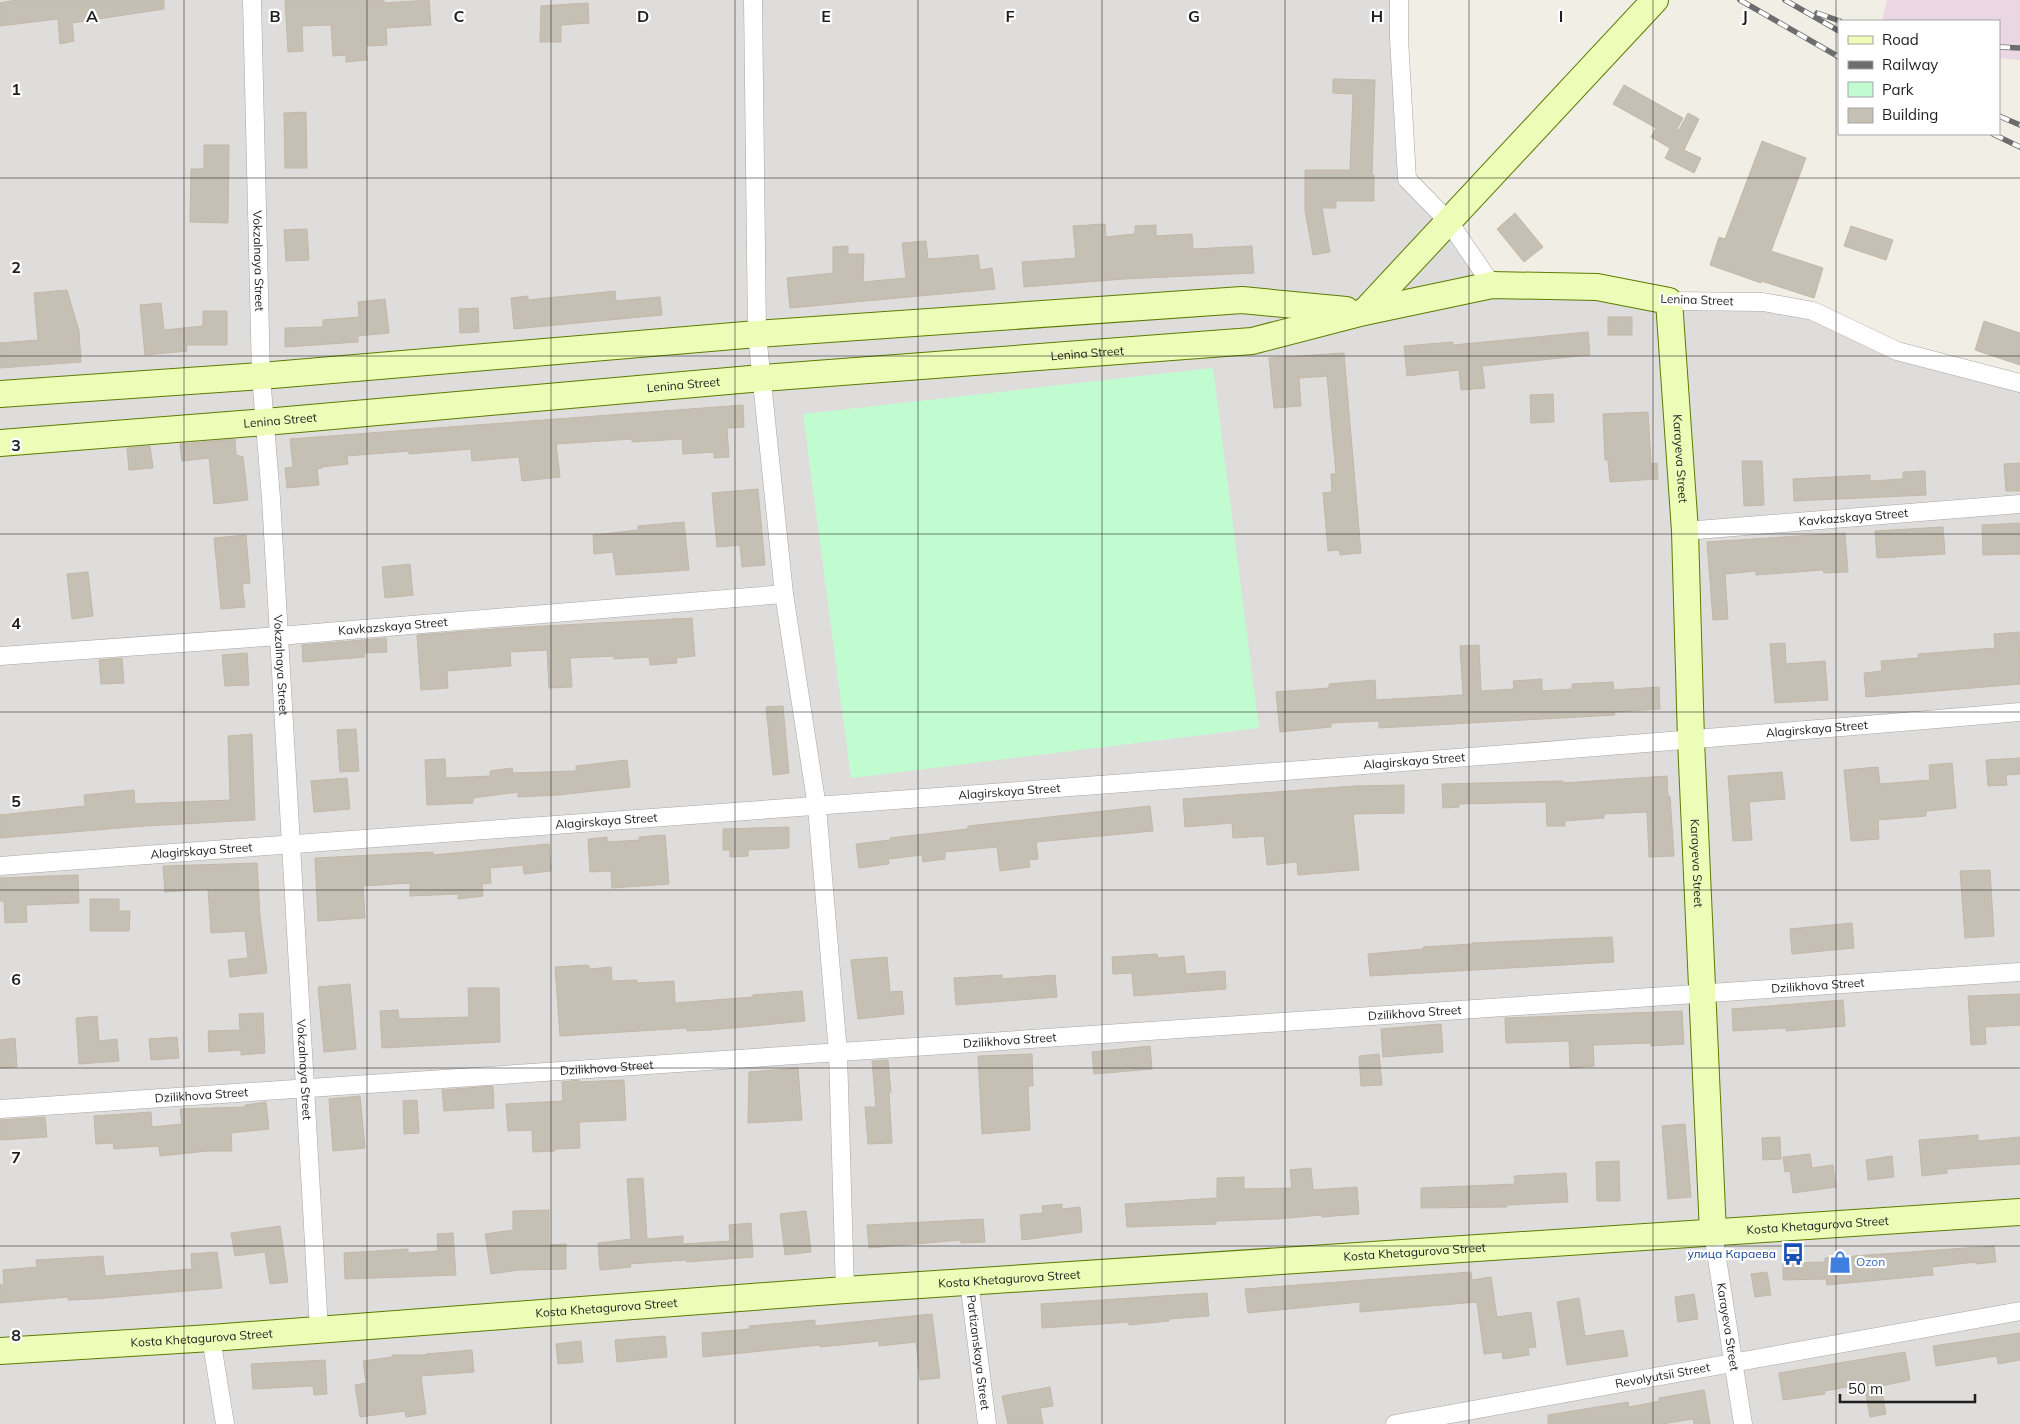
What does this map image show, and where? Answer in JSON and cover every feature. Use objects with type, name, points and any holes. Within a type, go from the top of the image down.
[{"type":"street","name":"Vokzalnaya Street","points":[[252,0],[261,376],[279,636],[319,1330]]},
{"type":"street","points":[[754,0],[757,334],[784,594],[817,807],[838,1053],[845,1290]]},
{"type":"street","points":[[1399,0],[1399,38],[1407,179],[1449,222],[1492,285]]},
{"type":"street","points":[[1364,312],[1655,0]]},
{"type":"street","name":"Lenina Street","points":[[0,443],[265,422],[762,378],[1252,341],[1364,312],[1492,285],[1598,288],[1669,301],[1763,302],[1813,311],[1897,350],[2020,383]]},
{"type":"street","name":"Lenina Street","points":[[0,394],[261,376],[757,334],[1242,300],[1364,312]]},
{"type":"street","name":"Karayeva Street","points":[[1669,301],[1685,531],[1691,740],[1713,1233],[1743,1424]]},
{"type":"street","name":"Kavkazskaya Street","points":[[1685,531],[2020,504]]},
{"type":"street","name":"Kavkazskaya Street","points":[[0,656],[279,636],[784,594]]},
{"type":"street","name":"Alagirskaya Street","points":[[0,866],[817,807],[1691,740],[2020,712]]},
{"type":"street","name":"Dzilikhova Street","points":[[0,1109],[2020,972]]},
{"type":"street","name":"Kosta Khetagurova Street","points":[[0,1351],[211,1338],[969,1281],[2020,1212]]},
{"type":"street","name":"Partizanskaya Street","points":[[969,1281],[987,1424]]},
{"type":"street","name":"Revolyutsii Street","points":[[1395,1424],[2020,1311]]},
{"type":"street","points":[[211,1338],[225,1424]]},
{"type":"shaded area","points":[[0,0],[1399,0],[1407,179],[1492,285],[1763,302],[1897,351],[2020,383],[2020,1424],[0,1424]]},
{"type":"shaded area","points":[[1887,0],[2020,0],[2020,60],[2000,58],[2000,20],[1882,20]]},
{"type":"green space","points":[[1213,368],[1259,728],[851,778],[803,414]]},
{"type":"building","points":[[16,0],[164,0],[164,9],[72,23],[74,41],[60,44],[58,19],[0,26],[0,3]]},
{"type":"building","points":[[285,0],[384,0],[384,3],[429,0],[431,25],[386,28],[387,45],[366,46],[367,60],[346,62],[346,55],[333,56],[331,25],[302,26],[303,51],[288,52]]},
{"type":"building","points":[[588,3],[589,23],[561,25],[561,42],[540,42],[541,6]]},
{"type":"building","points":[[1333,79],[1375,80],[1372,175],[1374,175],[1374,201],[1336,201],[1336,208],[1322,208],[1330,252],[1313,255],[1305,210],[1305,170],[1350,170],[1353,94],[1333,93]]},
{"type":"building","points":[[1624,85],[1683,118],[1677,129],[1679,130],[1688,113],[1699,119],[1684,150],[1701,158],[1694,173],[1665,158],[1670,148],[1651,137],[1656,128],[1613,104]]},
{"type":"building","points":[[306,112],[307,168],[285,168],[284,113]]},
{"type":"building","points":[[1762,141],[1806,158],[1771,251],[1823,268],[1814,298],[1761,281],[1761,283],[1710,265],[1719,237],[1725,239]]},
{"type":"building","points":[[204,145],[229,145],[228,223],[190,222],[191,169],[204,169]]},
{"type":"building","points":[[1515,213],[1543,247],[1524,262],[1497,229]]},
{"type":"building","points":[[1105,224],[1106,237],[1135,234],[1135,226],[1156,225],[1156,236],[1192,234],[1193,249],[1252,246],[1254,273],[1124,279],[1024,287],[1022,262],[1076,258],[1073,226]]},
{"type":"building","points":[[1851,226],[1893,240],[1886,260],[1844,246]]},
{"type":"building","points":[[307,229],[309,260],[286,261],[284,230]]},
{"type":"building","points":[[926,241],[928,259],[978,255],[980,270],[992,268],[995,289],[790,308],[787,278],[833,273],[833,247],[848,246],[848,254],[864,254],[863,282],[906,278],[902,243]]},
{"type":"building","points":[[67,290],[79,331],[81,362],[0,368],[0,343],[38,340],[34,293]]},
{"type":"building","points":[[615,291],[616,301],[660,297],[662,315],[514,329],[511,298],[528,296],[528,300]]},
{"type":"building","points":[[385,299],[389,333],[358,336],[358,342],[285,347],[285,328],[323,327],[323,320],[359,317],[358,302]]},
{"type":"building","points":[[161,303],[164,330],[203,326],[203,311],[227,311],[227,345],[186,345],[187,351],[145,355],[140,305]]},
{"type":"building","points":[[478,308],[479,332],[460,333],[459,309]]},
{"type":"building","points":[[1608,317],[1632,317],[1632,335],[1608,335]]},
{"type":"building","points":[[1984,321],[2020,333],[2020,365],[1975,350]]},
{"type":"building","points":[[1588,332],[1590,355],[1482,366],[1485,388],[1461,390],[1459,370],[1407,376],[1404,346],[1453,342],[1453,345]]},
{"type":"building","points":[[1344,353],[1361,553],[1340,555],[1339,550],[1328,551],[1323,493],[1332,492],[1331,474],[1336,474],[1327,376],[1299,378],[1301,406],[1274,408],[1269,358]]},
{"type":"building","points":[[1553,394],[1554,422],[1531,423],[1530,395]]},
{"type":"building","points":[[743,405],[744,427],[727,428],[729,457],[714,458],[714,452],[683,454],[682,439],[632,442],[632,439],[556,444],[560,477],[522,481],[519,457],[472,461],[471,449],[409,454],[409,451],[347,456],[348,464],[317,469],[319,485],[287,488],[285,468],[293,467],[290,439]]},
{"type":"building","points":[[1648,412],[1651,464],[1657,463],[1658,479],[1610,482],[1608,460],[1605,460],[1603,414]]},
{"type":"building","points":[[235,439],[236,455],[243,457],[248,500],[214,504],[209,458],[182,461],[180,444]]},
{"type":"building","points":[[150,446],[153,468],[129,470],[127,448]]},
{"type":"building","points":[[1742,461],[1762,461],[1764,505],[1744,506]]},
{"type":"building","points":[[2020,463],[2020,491],[2006,491],[2004,464]]},
{"type":"building","points":[[1925,471],[1926,495],[1794,501],[1793,479],[1870,475],[1870,481],[1903,479],[1903,472]]},
{"type":"building","points":[[758,489],[765,565],[742,567],[740,545],[717,547],[712,493]]},
{"type":"building","points":[[684,522],[689,570],[616,575],[613,552],[594,554],[593,535],[638,530],[638,526]]},
{"type":"building","points":[[2020,523],[2020,554],[1983,555],[1982,525]]},
{"type":"building","points":[[1943,527],[1945,554],[1877,558],[1875,531]]},
{"type":"building","points":[[1845,533],[1848,572],[1824,573],[1823,570],[1756,575],[1756,571],[1725,574],[1728,619],[1713,620],[1707,542]]},
{"type":"building","points":[[246,535],[250,583],[242,584],[245,607],[221,609],[214,538]]},
{"type":"building","points":[[410,564],[413,595],[385,598],[382,567]]},
{"type":"building","points":[[88,572],[93,616],[72,619],[67,574]]},
{"type":"building","points":[[692,618],[695,656],[676,658],[677,663],[650,665],[649,657],[614,659],[614,656],[570,658],[572,687],[549,688],[547,650],[510,652],[511,666],[447,671],[448,688],[421,690],[417,635]]},
{"type":"building","points":[[2019,632],[2020,684],[1866,697],[1864,673],[1882,671],[1881,661],[1919,658],[1918,654],[1995,648],[1994,634]]},
{"type":"building","points":[[386,638],[387,652],[364,653],[365,657],[303,662],[302,645]]},
{"type":"building","points":[[1785,643],[1786,664],[1825,661],[1828,700],[1775,703],[1770,644]]},
{"type":"building","points":[[1479,645],[1481,691],[1514,689],[1513,681],[1542,679],[1542,691],[1572,689],[1572,684],[1613,682],[1614,690],[1659,687],[1660,709],[1614,712],[1615,715],[1379,728],[1379,721],[1331,723],[1331,727],[1280,732],[1276,692],[1329,688],[1329,684],[1375,680],[1376,700],[1463,695],[1460,646]]},
{"type":"building","points":[[247,653],[249,685],[225,686],[222,655]]},
{"type":"building","points":[[122,658],[124,683],[101,684],[99,660]]},
{"type":"building","points":[[783,706],[789,773],[773,775],[766,707]]},
{"type":"building","points":[[356,729],[359,771],[340,772],[337,730]]},
{"type":"building","points":[[252,734],[255,820],[145,826],[0,838],[0,815],[85,806],[84,795],[134,790],[135,804],[230,800],[228,736]]},
{"type":"building","points":[[2020,758],[2020,774],[2006,775],[2007,785],[1988,786],[1986,760]]},
{"type":"building","points":[[445,759],[446,778],[490,776],[490,771],[512,768],[513,773],[576,771],[576,766],[627,760],[630,787],[558,795],[518,797],[518,792],[473,798],[473,803],[427,805],[425,760]]},
{"type":"building","points":[[1952,763],[1956,808],[1926,811],[1926,816],[1878,820],[1879,839],[1851,841],[1844,770],[1878,767],[1880,784],[1930,780],[1929,765]]},
{"type":"building","points":[[1782,772],[1785,799],[1749,802],[1752,840],[1733,841],[1728,776]]},
{"type":"building","points":[[1667,776],[1674,856],[1649,857],[1647,812],[1604,814],[1604,818],[1565,821],[1565,826],[1547,826],[1546,802],[1459,804],[1459,807],[1443,808],[1442,784],[1563,781],[1563,783]]},
{"type":"building","points":[[347,778],[350,809],[314,812],[311,781]]},
{"type":"building","points":[[1404,785],[1404,813],[1353,814],[1359,870],[1298,875],[1297,862],[1267,865],[1264,836],[1233,838],[1232,823],[1185,827],[1183,799],[1354,786]]},
{"type":"building","points":[[1150,806],[1153,831],[1036,842],[1038,859],[1029,860],[1030,867],[1000,871],[997,847],[945,852],[945,859],[923,862],[922,855],[888,859],[889,864],[859,868],[856,844],[968,829],[968,826]]},
{"type":"building","points":[[789,827],[789,848],[748,850],[748,856],[730,857],[730,850],[723,850],[723,829]]},
{"type":"building","points":[[665,835],[669,884],[612,888],[611,871],[590,872],[588,839],[607,837],[607,842],[640,840],[639,837]]},
{"type":"building","points":[[549,844],[551,871],[524,874],[523,865],[490,868],[491,883],[482,884],[483,896],[458,899],[458,894],[410,896],[410,883],[363,886],[365,918],[318,921],[315,858],[433,852],[433,855]]},
{"type":"building","points":[[257,863],[260,917],[267,973],[230,977],[228,960],[248,958],[245,931],[211,933],[208,889],[165,892],[163,866]]},
{"type":"building","points":[[1990,870],[1994,936],[1965,938],[1960,871]]},
{"type":"building","points":[[78,875],[79,903],[26,905],[27,922],[5,923],[4,901],[0,901],[0,878]]},
{"type":"building","points":[[90,899],[119,899],[119,911],[130,911],[129,931],[90,931]]},
{"type":"building","points":[[1852,923],[1854,948],[1792,954],[1790,929]]},
{"type":"building","points":[[1612,937],[1614,962],[1370,976],[1368,954],[1472,943]]},
{"type":"building","points":[[1157,954],[1158,958],[1184,956],[1186,974],[1225,971],[1226,989],[1134,996],[1132,973],[1113,974],[1112,957]]},
{"type":"building","points":[[887,957],[890,992],[902,991],[904,1014],[858,1019],[851,960]]},
{"type":"building","points":[[588,965],[590,969],[611,967],[612,981],[637,980],[637,983],[674,981],[675,1003],[802,991],[805,1021],[711,1030],[687,1031],[687,1028],[560,1036],[555,967]]},
{"type":"building","points":[[1002,975],[1002,979],[1055,975],[1057,997],[956,1005],[954,978]]},
{"type":"building","points":[[350,984],[356,1049],[324,1052],[318,987]]},
{"type":"building","points":[[468,988],[499,988],[500,1042],[382,1048],[380,1011],[398,1010],[399,1019],[469,1017]]},
{"type":"building","points":[[2020,994],[2020,1025],[1985,1027],[1986,1044],[1971,1045],[1968,996]]},
{"type":"building","points":[[1843,1000],[1845,1026],[1786,1031],[1786,1028],[1733,1031],[1732,1009]]},
{"type":"building","points":[[1682,1011],[1684,1044],[1651,1046],[1651,1043],[1593,1045],[1594,1066],[1570,1068],[1569,1041],[1506,1043],[1505,1018]]},
{"type":"building","points":[[263,1013],[265,1053],[241,1055],[241,1050],[209,1052],[208,1031],[240,1030],[239,1014]]},
{"type":"building","points":[[97,1016],[99,1041],[117,1039],[119,1061],[79,1064],[76,1018]]},
{"type":"building","points":[[1441,1024],[1443,1052],[1383,1057],[1381,1029]]},
{"type":"building","points":[[177,1037],[179,1058],[151,1060],[149,1039]]},
{"type":"building","points":[[15,1038],[17,1067],[0,1068],[0,1040]]},
{"type":"building","points":[[1150,1046],[1152,1069],[1094,1074],[1092,1052]]},
{"type":"building","points":[[1032,1054],[1033,1086],[1028,1086],[1030,1130],[982,1134],[978,1056]]},
{"type":"building","points":[[1379,1054],[1382,1085],[1361,1086],[1359,1056]]},
{"type":"building","points":[[888,1060],[892,1143],[868,1144],[865,1107],[876,1107],[872,1061]]},
{"type":"building","points":[[798,1068],[802,1120],[748,1123],[749,1072]]},
{"type":"building","points":[[579,1080],[579,1082],[624,1080],[626,1120],[579,1122],[580,1148],[555,1149],[555,1151],[533,1152],[532,1130],[508,1131],[506,1104],[563,1101],[562,1082]]},
{"type":"building","points":[[493,1086],[494,1108],[444,1111],[442,1090]]},
{"type":"building","points":[[360,1096],[365,1148],[333,1151],[329,1099]]},
{"type":"building","points":[[417,1100],[419,1133],[404,1134],[403,1101]]},
{"type":"building","points":[[266,1102],[269,1129],[231,1133],[232,1151],[208,1151],[160,1156],[159,1146],[114,1149],[113,1143],[96,1144],[94,1116],[151,1112],[152,1127],[182,1124],[180,1109],[245,1107],[245,1105]]},
{"type":"building","points":[[45,1117],[47,1137],[0,1140],[0,1120]]},
{"type":"building","points":[[1685,1124],[1691,1197],[1668,1199],[1662,1126]]},
{"type":"building","points":[[1978,1135],[1978,1141],[2020,1137],[2020,1164],[1947,1169],[1947,1173],[1922,1176],[1919,1140]]},
{"type":"building","points":[[1780,1137],[1781,1159],[1763,1160],[1762,1138]]},
{"type":"building","points":[[1810,1154],[1812,1168],[1833,1165],[1836,1187],[1793,1193],[1790,1171],[1785,1172],[1783,1157]]},
{"type":"building","points":[[1892,1156],[1894,1177],[1868,1180],[1866,1160]]},
{"type":"building","points":[[1619,1161],[1620,1201],[1597,1201],[1596,1162]]},
{"type":"building","points":[[1311,1168],[1313,1190],[1357,1187],[1359,1214],[1216,1221],[1216,1224],[1127,1227],[1125,1204],[1217,1198],[1217,1178],[1244,1177],[1244,1189],[1292,1188],[1290,1170]]},
{"type":"building","points":[[1566,1173],[1568,1202],[1507,1205],[1507,1207],[1421,1208],[1421,1188],[1515,1184],[1514,1176]]},
{"type":"building","points":[[643,1178],[647,1239],[683,1236],[683,1244],[730,1241],[729,1225],[751,1223],[753,1257],[630,1264],[631,1267],[600,1270],[598,1243],[631,1239],[627,1179]]},
{"type":"building","points":[[1062,1204],[1062,1209],[1080,1207],[1082,1232],[1022,1240],[1020,1215],[1043,1213],[1042,1206]]},
{"type":"building","points":[[549,1210],[549,1245],[566,1244],[566,1269],[519,1270],[491,1274],[485,1234],[513,1230],[513,1211]]},
{"type":"building","points":[[806,1211],[811,1252],[785,1255],[780,1214]]},
{"type":"building","points":[[983,1219],[985,1242],[961,1243],[961,1240],[869,1248],[867,1225]]},
{"type":"building","points":[[280,1226],[288,1282],[270,1284],[265,1252],[235,1256],[231,1233]]},
{"type":"building","points":[[453,1233],[456,1275],[345,1279],[344,1253],[408,1249],[408,1253],[438,1251],[437,1234]]},
{"type":"building","points":[[1994,1246],[1996,1262],[1976,1264],[1976,1262],[1932,1267],[1933,1275],[1827,1285],[1826,1279],[1783,1280],[1783,1263],[1825,1262],[1825,1258]]},
{"type":"building","points":[[217,1252],[222,1288],[93,1299],[68,1300],[68,1297],[0,1303],[0,1285],[4,1284],[3,1270],[37,1267],[36,1260],[103,1256],[105,1276],[192,1269],[191,1254]]},
{"type":"building","points":[[1471,1272],[1472,1280],[1491,1277],[1497,1317],[1531,1312],[1536,1347],[1528,1348],[1529,1355],[1503,1359],[1502,1352],[1484,1354],[1477,1302],[1360,1312],[1360,1302],[1248,1313],[1245,1289]]},
{"type":"building","points":[[1767,1272],[1771,1295],[1755,1297],[1751,1274]]},
{"type":"building","points":[[1207,1293],[1209,1316],[1129,1325],[1129,1322],[1042,1328],[1041,1304]]},
{"type":"building","points":[[1694,1294],[1698,1319],[1678,1322],[1675,1297]]},
{"type":"building","points":[[1579,1298],[1585,1336],[1623,1330],[1628,1356],[1567,1365],[1557,1302]]},
{"type":"building","points":[[932,1314],[940,1378],[920,1380],[916,1342],[879,1346],[879,1341],[820,1347],[820,1345],[703,1357],[702,1333],[750,1329],[749,1326],[815,1320],[815,1326]]},
{"type":"building","points":[[2020,1333],[2020,1360],[1998,1364],[1997,1356],[1936,1366],[1933,1346]]},
{"type":"building","points":[[665,1336],[667,1357],[617,1362],[615,1340]]},
{"type":"building","points":[[581,1341],[583,1362],[558,1364],[556,1344]]},
{"type":"building","points":[[472,1350],[474,1372],[421,1376],[426,1414],[406,1417],[405,1411],[360,1417],[355,1385],[366,1383],[363,1361],[392,1357],[392,1355],[426,1355]]},
{"type":"building","points":[[1905,1352],[1910,1380],[1881,1386],[1886,1414],[1870,1417],[1864,1384],[1824,1391],[1825,1394],[1783,1400],[1779,1373]]},
{"type":"building","points":[[325,1360],[327,1394],[314,1395],[313,1386],[253,1389],[251,1364]]},
{"type":"building","points":[[1050,1387],[1053,1406],[1040,1408],[1043,1424],[1008,1424],[1002,1396]]},
{"type":"building","points":[[1704,1390],[1710,1424],[1694,1424],[1693,1419],[1662,1424],[1548,1424],[1548,1415],[1628,1402],[1629,1407],[1660,1401],[1659,1398]]},
{"type":"railway","points":[[1740,0],[1838,56]]},
{"type":"railway","points":[[1785,0],[1838,30]]},
{"type":"railway","points":[[1817,13],[1838,20]]},
{"type":"railway","points":[[2000,47],[2020,48]]},
{"type":"railway","points":[[2000,116],[2020,125]]},
{"type":"railway","points":[[1995,135],[2020,147]]},
{"type":"place","name":"улица Караева","points":[[1793,1254]]},
{"type":"place","name":"Ozon","points":[[1840,1262]]}]
